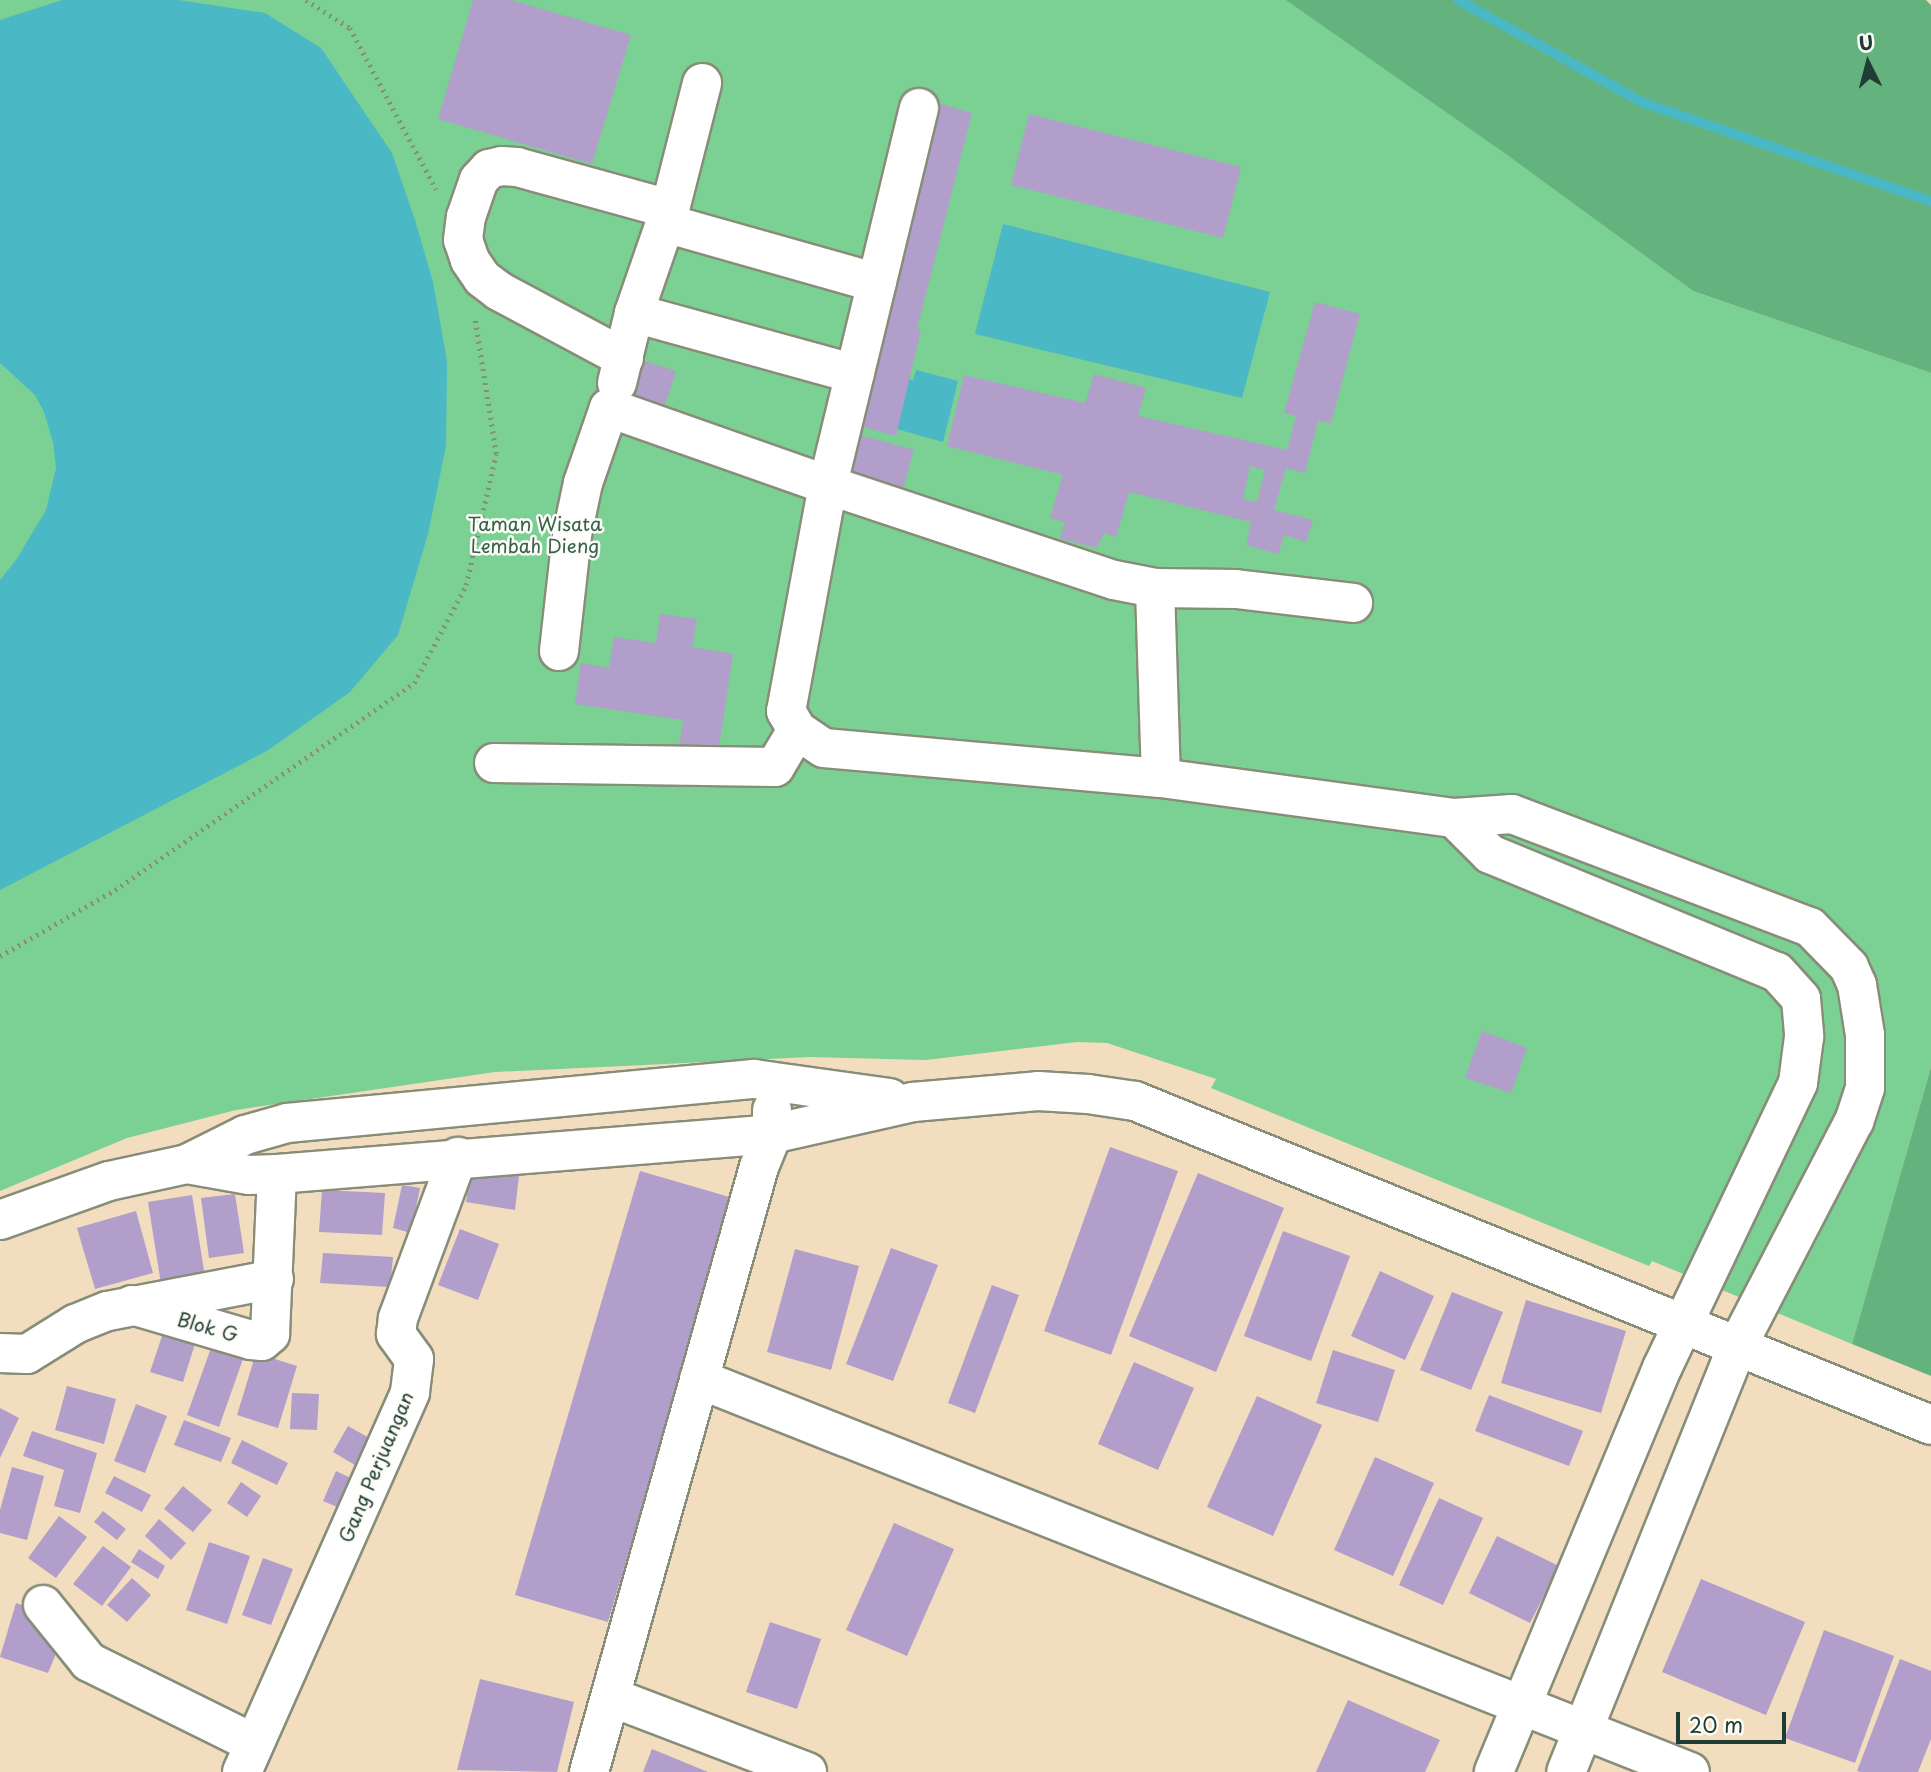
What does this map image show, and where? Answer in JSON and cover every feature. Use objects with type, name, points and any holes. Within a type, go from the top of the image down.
[{"type":"street","points":[[559,651],[572,535],[583,483],[624,358],[634,313],[667,216],[702,83]]},
{"type":"street","points":[[919,108],[828,485],[786,711],[797,730],[824,748],[1161,778],[1454,818],[1512,814],[1810,927],[1849,967],[1857,985],[1866,1035],[1865,1088],[1854,1121],[1737,1347],[1566,1772]]},
{"type":"street","points":[[624,358],[490,284],[470,260],[463,240],[466,217],[480,180],[489,169],[517,167],[877,284]]},
{"type":"street","points":[[634,313],[855,374]]},
{"type":"street","points":[[609,408],[828,485],[1114,580],[1155,588],[1236,589],[1353,603]]},
{"type":"street","points":[[1155,588],[1161,778]]},
{"type":"street","points":[[494,763],[775,767],[797,730]]},
{"type":"street","points":[[1454,818],[1490,854],[1777,972],[1801,999],[1804,1037],[1798,1083],[1685,1326],[1662,1368],[1519,1706],[1494,1772]]},
{"type":"street","points":[[1801,999],[1849,967]]},
{"type":"street","points":[[0,1220],[109,1181],[187,1164],[245,1135],[287,1123],[754,1079],[913,1102]]},
{"type":"street","points":[[589,1772],[759,1167],[772,1134],[773,1080]]},
{"type":"street","points":[[187,1164],[263,1175],[458,1157],[772,1134],[913,1102],[1038,1091],[1088,1094],[1135,1101],[1931,1425]]},
{"type":"street","name":"Blok G","points":[[132,1306],[262,1341],[270,1334],[264,1281],[263,1175],[245,1135]]},
{"type":"street","name":"Gang Perjuangan","points":[[248,1757],[411,1392],[414,1359],[397,1334],[398,1318],[458,1157]]},
{"type":"street","name":"Blok G","points":[[0,1353],[27,1354],[75,1324],[132,1306],[264,1281]]},
{"type":"street","points":[[699,1379],[1690,1772]]},
{"type":"street","points":[[43,1605],[89,1662],[248,1757]]},
{"type":"street","points":[[611,1697],[807,1772]]},
{"type":"path","points":[[306,0],[350,28],[463,240]]},
{"type":"path","points":[[0,956],[115,890],[414,682],[466,585],[496,454],[473,307]]},
{"type":"green space","name":"Taman Wisata Lembah Dieng","points":[[0,0],[1297,0],[1693,291],[1931,373],[1931,1067],[1852,1344],[1652,1261],[1649,1266],[1211,1088],[1216,1079],[1107,1043],[1077,1042],[926,1060],[809,1057],[495,1072],[236,1110],[127,1138],[0,1191]]},
{"type":"green space","points":[[1286,0],[1926,0],[1931,5],[1931,373],[1693,291],[1506,154]]},
{"type":"green space","points":[[1931,1067],[1931,1376],[1852,1344]]},
{"type":"water","points":[[62,0],[179,0],[265,13],[321,48],[392,153],[415,220],[433,282],[447,361],[446,446],[428,534],[398,635],[350,692],[267,751],[0,890],[0,580],[16,560],[46,510],[56,468],[53,442],[44,412],[35,395],[0,363],[0,20]]},
{"type":"water","points":[[1003,224],[1270,292],[1242,398],[975,334]]},
{"type":"water","points":[[916,370],[958,381],[943,442],[893,428],[905,378],[913,380]]},
{"type":"building","points":[[473,0],[511,0],[631,35],[592,164],[438,119]]},
{"type":"building","points":[[938,103],[972,113],[917,329],[921,330],[896,436],[860,426],[876,332]]},
{"type":"building","points":[[1029,114],[1241,167],[1223,238],[1011,185]]},
{"type":"building","points":[[1315,302],[1360,314],[1331,423],[1318,421],[1305,473],[1286,468],[1274,510],[1313,520],[1306,542],[1284,535],[1278,554],[1246,545],[1251,522],[1129,492],[1116,537],[1104,533],[1097,548],[1060,539],[1065,522],[1050,518],[1063,475],[947,446],[964,375],[1085,403],[1094,374],[1146,388],[1138,416],[1287,450],[1296,416],[1284,413]],"holes":[[[1250,466],[1265,470],[1257,502],[1243,499]]]},
{"type":"building","points":[[644,361],[676,371],[664,409],[631,399]]},
{"type":"building","points":[[860,435],[914,450],[902,492],[848,477]]},
{"type":"building","points":[[660,614],[697,619],[692,647],[733,654],[718,754],[679,748],[683,720],[575,704],[581,663],[609,668],[614,637],[656,643]]},
{"type":"building","points":[[1482,1031],[1527,1048],[1511,1093],[1465,1078]]},
{"type":"building","points":[[1110,1147],[1178,1171],[1111,1355],[1044,1331]]},
{"type":"building","points":[[471,1169],[519,1176],[515,1210],[466,1202]]},
{"type":"building","points":[[640,1171],[733,1198],[608,1622],[515,1595]]},
{"type":"building","points":[[1198,1173],[1284,1208],[1216,1372],[1129,1336]]},
{"type":"building","points":[[402,1185],[420,1188],[411,1233],[393,1228]]},
{"type":"building","points":[[322,1190],[385,1193],[382,1235],[319,1232]]},
{"type":"building","points":[[235,1194],[244,1253],[209,1258],[201,1198]]},
{"type":"building","points":[[192,1195],[205,1277],[161,1284],[148,1202]]},
{"type":"building","points":[[136,1211],[153,1273],[95,1289],[77,1228]]},
{"type":"building","points":[[460,1229],[499,1244],[478,1300],[438,1285]]},
{"type":"building","points":[[1283,1231],[1350,1256],[1311,1361],[1244,1336]]},
{"type":"building","points":[[891,1248],[938,1265],[893,1381],[846,1364]]},
{"type":"building","points":[[795,1249],[859,1266],[831,1370],[767,1352]]},
{"type":"building","points":[[323,1253],[393,1257],[390,1287],[320,1283]]},
{"type":"building","points":[[1380,1271],[1434,1296],[1405,1360],[1351,1336]]},
{"type":"building","points":[[992,1285],[1019,1295],[975,1413],[948,1403]]},
{"type":"building","points":[[1452,1292],[1503,1312],[1471,1390],[1420,1370]]},
{"type":"building","points":[[1526,1300],[1626,1331],[1601,1413],[1501,1383]]},
{"type":"building","points":[[167,1321],[199,1331],[183,1382],[150,1372]]},
{"type":"building","points":[[211,1348],[243,1359],[219,1427],[187,1415]]},
{"type":"building","points":[[1333,1350],[1395,1370],[1378,1422],[1316,1403]]},
{"type":"building","points":[[256,1353],[297,1366],[278,1428],[237,1415]]},
{"type":"building","points":[[1134,1362],[1194,1388],[1158,1470],[1098,1444]]},
{"type":"building","points":[[67,1386],[116,1399],[104,1444],[55,1430]]},
{"type":"building","points":[[292,1393],[319,1394],[317,1430],[290,1429]]},
{"type":"building","points":[[1489,1395],[1583,1431],[1569,1466],[1475,1431]]},
{"type":"building","points":[[1257,1396],[1322,1425],[1273,1536],[1207,1507]]},
{"type":"building","points":[[136,1404],[167,1416],[145,1473],[114,1461]]},
{"type":"building","points":[[0,1408],[19,1418],[0,1458]]},
{"type":"building","points":[[184,1420],[231,1438],[221,1462],[174,1445]]},
{"type":"building","points":[[348,1426],[380,1444],[365,1471],[333,1452]]},
{"type":"building","points":[[32,1431],[97,1453],[80,1513],[54,1506],[64,1470],[23,1456]]},
{"type":"building","points":[[242,1440],[288,1463],[277,1485],[231,1463]]},
{"type":"building","points":[[1375,1457],[1434,1483],[1393,1576],[1334,1550]]},
{"type":"building","points":[[12,1467],[44,1476],[27,1540],[0,1533],[0,1510]]},
{"type":"building","points":[[336,1471],[361,1483],[349,1512],[323,1501]]},
{"type":"building","points":[[114,1476],[151,1495],[142,1512],[105,1493]]},
{"type":"building","points":[[241,1482],[261,1496],[247,1517],[227,1503]]},
{"type":"building","points":[[183,1486],[212,1510],[193,1532],[164,1509]]},
{"type":"building","points":[[1439,1498],[1483,1518],[1443,1605],[1399,1585]]},
{"type":"building","points":[[103,1511],[126,1529],[117,1540],[94,1522]]},
{"type":"building","points":[[59,1516],[87,1537],[56,1578],[28,1558]]},
{"type":"building","points":[[159,1519],[186,1543],[171,1560],[145,1536]]},
{"type":"building","points":[[894,1523],[954,1549],[907,1656],[846,1630]]},
{"type":"building","points":[[1497,1536],[1559,1566],[1530,1623],[1469,1593]]},
{"type":"building","points":[[209,1542],[250,1556],[227,1624],[186,1610]]},
{"type":"building","points":[[103,1546],[131,1567],[102,1606],[73,1584]]},
{"type":"building","points":[[139,1549],[165,1566],[158,1579],[131,1562]]},
{"type":"building","points":[[263,1558],[293,1569],[271,1625],[242,1615]]},
{"type":"building","points":[[132,1578],[151,1595],[127,1622],[107,1605]]},
{"type":"building","points":[[1701,1579],[1805,1622],[1766,1715],[1662,1672]]},
{"type":"building","points":[[16,1603],[69,1622],[48,1673],[0,1657]]},
{"type":"building","points":[[770,1622],[821,1639],[797,1709],[746,1692]]},
{"type":"building","points":[[1824,1630],[1894,1656],[1855,1763],[1785,1738]]},
{"type":"building","points":[[1900,1659],[1931,1671],[1931,1739],[1918,1772],[1857,1771]]},
{"type":"building","points":[[480,1679],[574,1702],[557,1772],[457,1770]]},
{"type":"building","points":[[1348,1700],[1440,1740],[1425,1772],[1316,1772]]},
{"type":"building","points":[[652,1749],[708,1772],[643,1772]]},
{"type":"waterway","points":[[1458,0],[1644,103],[1931,201]]}]
